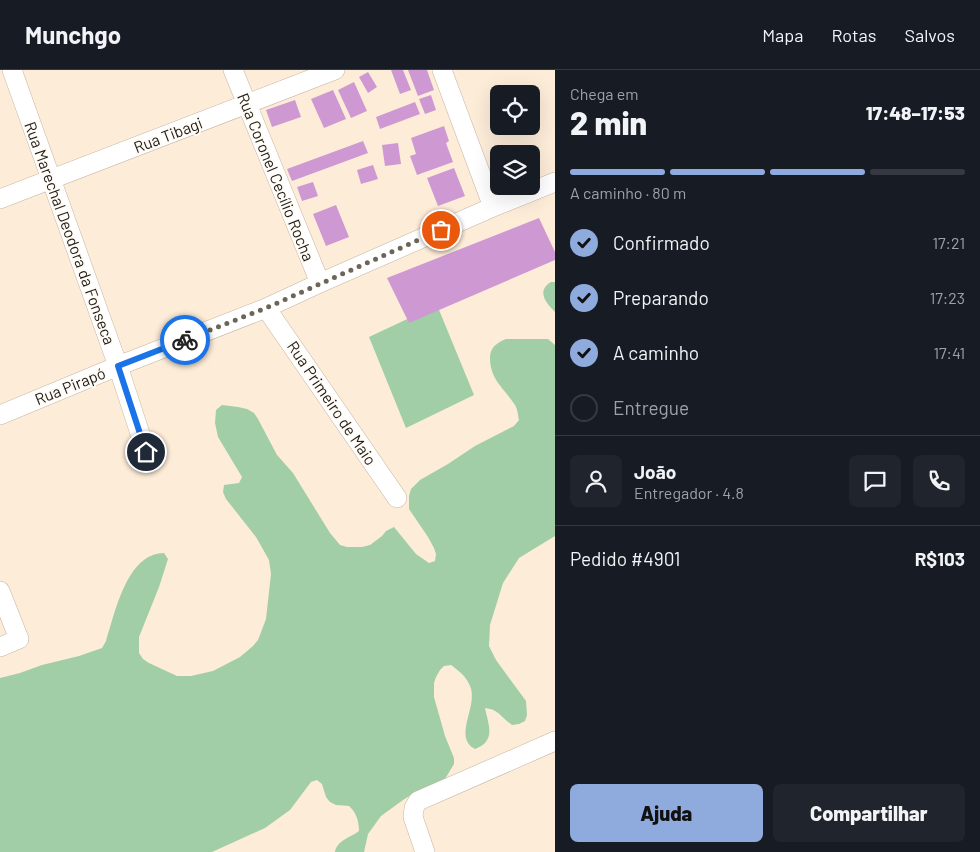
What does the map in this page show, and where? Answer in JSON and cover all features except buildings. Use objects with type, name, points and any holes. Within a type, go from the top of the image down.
[{"type":"street","name":"Rua Marechal Deodora da Fonseca","points":[[12,70],[118,366],[146,452]]},
{"type":"street","name":"Rua Coronel Cecílio Rocha","points":[[233,70],[320,283]]},
{"type":"street","name":"Rua Tibagi","points":[[0,199],[335,70]]},
{"type":"street","points":[[442,70],[493,207]]},
{"type":"street","name":"Rua Pirapó","points":[[0,415],[266,308],[493,207],[555,182]]},
{"type":"street","name":"Rua Primeiro de Maio","points":[[266,308],[397,498]]},
{"type":"street","points":[[0,591],[19,639],[0,647]]},
{"type":"street","points":[[425,852],[413,817],[414,808],[418,801],[555,741]]},
{"type":"green space","points":[[551,282],[555,282],[555,312],[548,305],[543,293],[546,286]]},
{"type":"green space","points":[[437,305],[474,395],[406,428],[369,337]]},
{"type":"green space","points":[[506,339],[548,339],[555,345],[555,536],[519,558],[503,583],[490,625],[489,646],[496,660],[526,701],[527,715],[525,721],[512,725],[497,712],[485,708],[489,726],[489,737],[482,746],[475,749],[469,744],[466,737],[472,694],[470,686],[454,667],[451,665],[444,666],[434,683],[434,697],[445,736],[454,758],[454,764],[445,779],[414,793],[381,816],[368,834],[364,852],[335,852],[341,842],[359,831],[358,820],[354,811],[349,806],[336,805],[330,802],[326,797],[322,784],[317,780],[311,782],[290,810],[265,828],[212,852],[0,852],[0,678],[102,648],[124,586],[132,573],[151,556],[164,553],[168,559],[139,637],[139,653],[143,659],[177,676],[191,676],[213,671],[240,657],[258,640],[266,619],[271,574],[269,560],[256,537],[226,499],[223,492],[224,485],[239,483],[242,477],[218,437],[215,423],[216,410],[222,405],[247,409],[254,413],[277,455],[293,473],[330,533],[340,545],[362,547],[370,545],[386,531],[394,527],[416,554],[429,563],[435,561],[436,554],[428,537],[409,509],[411,489],[420,480],[475,446],[514,426],[519,420],[515,405],[495,378],[491,366],[490,354],[492,349]]},
{"type":"way so far","points":[[185,340],[266,308],[441,230]]},
{"type":"route","points":[[146,452],[118,366],[185,340]]}]
